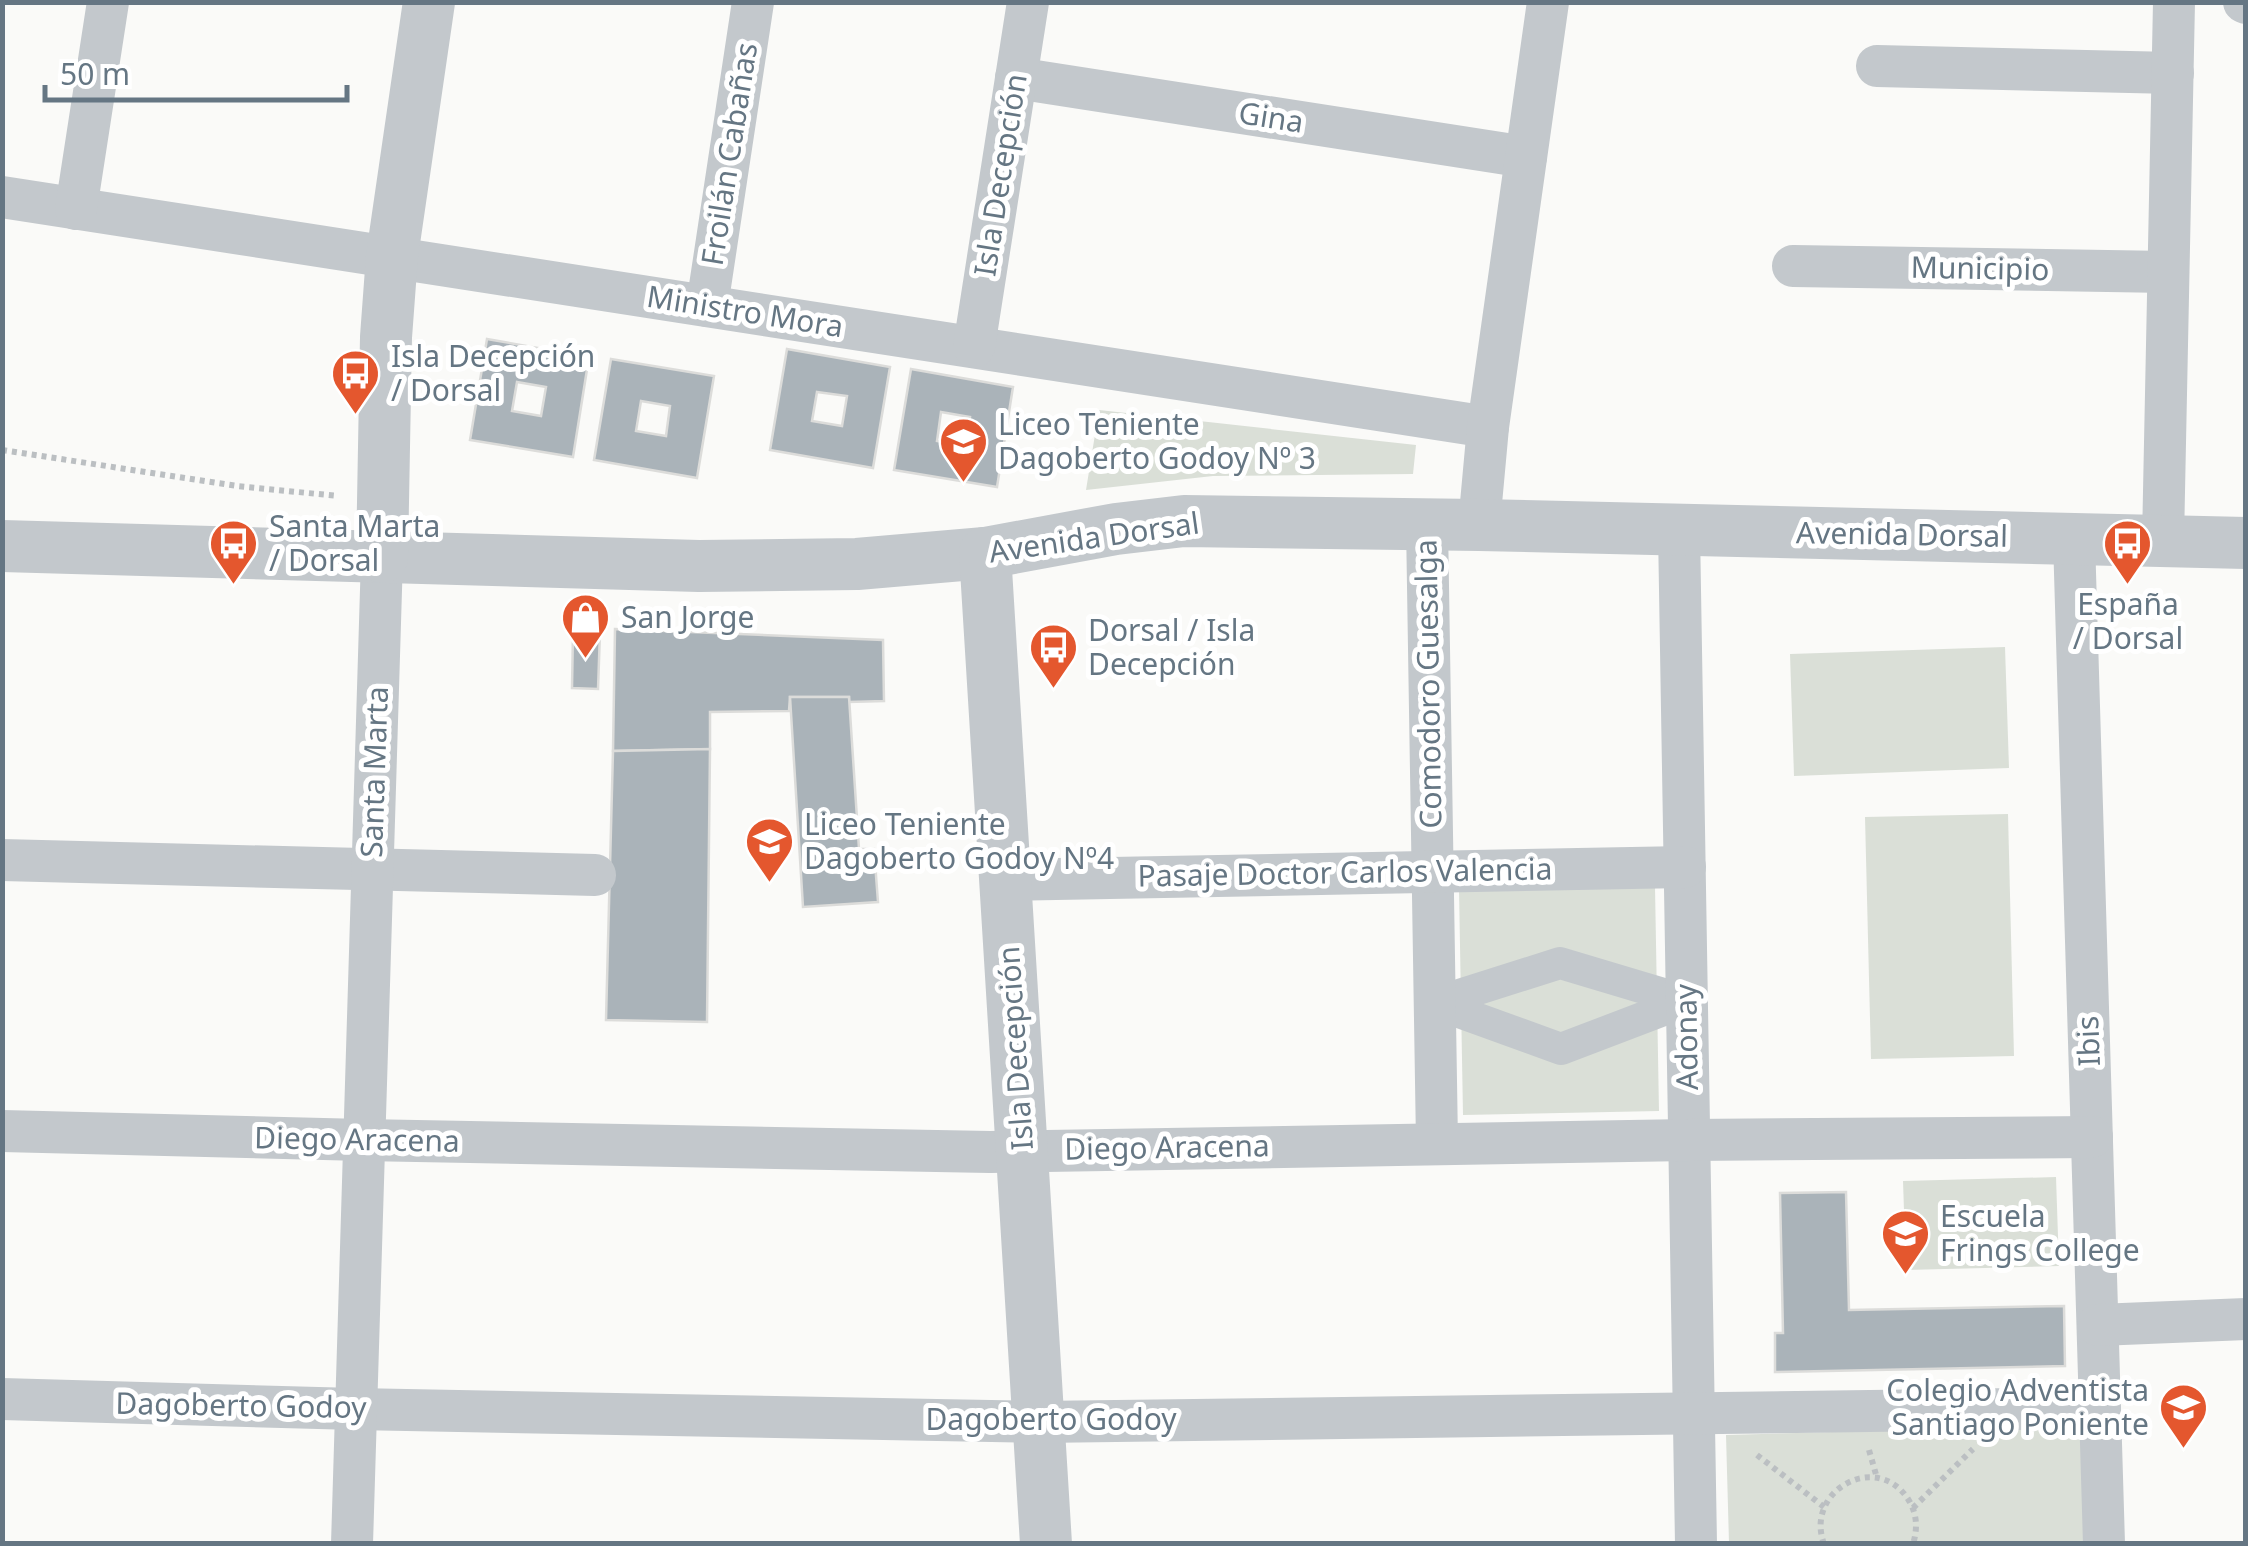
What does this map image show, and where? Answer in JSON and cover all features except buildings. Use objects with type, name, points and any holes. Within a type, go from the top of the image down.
[{"type":"street","points":[[76,209],[108,2]]},
{"type":"street","name":"Santa Marta","points":[[352,1544],[386,337],[392,256],[429,2]]},
{"type":"street","name":"Froilán Cabañas","points":[[707,306],[752,2]]},
{"type":"street","name":"Isla Decepción","points":[[974,347],[1028,2]]},
{"type":"street","name":"Comodoro Guesalga","points":[[1479,525],[1488,427],[1548,2]]},
{"type":"street","points":[[2163,541],[2174,2]]},
{"type":"street","points":[[1877,66],[2173,73]]},
{"type":"street","name":"Gina","points":[[1016,78],[1526,158]]},
{"type":"street","name":"Ministro Mora","points":[[2,197],[1488,427]]},
{"type":"street","name":"Municipio","points":[[1793,266],[2168,272]]},
{"type":"street","name":"Avenida Dorsal","points":[[2,546],[699,566],[883,564],[985,553],[1184,521],[2246,543]]},
{"type":"street","name":"Comodoro Guesalga","points":[[1427,524],[1437,1144]]},
{"type":"street","name":"Adonay","points":[[1679,530],[1696,1544]]},
{"type":"street","name":"Ibis","points":[[2074,539],[2104,1544]]},
{"type":"street","name":"Isla Decepción","points":[[985,553],[1046,1544]]},
{"type":"street","points":[[2,860],[595,875]]},
{"type":"street","name":"Pasaje Doctor Carlos Valencia","points":[[1005,880],[1685,867]]},
{"type":"street","points":[[1434,1003],[1560,963],[1687,1001]]},
{"type":"street","points":[[1434,1003],[1561,1049],[1687,1001]]},
{"type":"street","name":"Diego Aracena","points":[[2,1130],[990,1152],[1690,1140],[2092,1138]]},
{"type":"street","points":[[2098,1325],[2246,1319]]},
{"type":"street","name":"Dagoberto Godoy","points":[[2,1399],[1038,1422],[2100,1408]]},
{"type":"path","points":[[2,450],[237,486],[384,500]]},
{"type":"path","points":[[1913,1508],[2012,1409]]},
{"type":"path","points":[[1694,1413],[1746,1446],[1824,1507]]},
{"type":"path","points":[[1824,1544],[1820,1522],[1832,1493],[1860,1478],[1877,1478],[1892,1483],[1913,1508],[1917,1523],[1913,1544]]},
{"type":"shaded area","points":[[1099,410],[1416,445],[1413,474],[1213,476],[1086,490]]},
{"type":"shaded area","points":[[2005,647],[2009,768],[1794,776],[1790,654]]},
{"type":"shaded area","points":[[2008,814],[2014,1056],[1871,1059],[1865,817]]},
{"type":"shaded area","points":[[1655,887],[1659,1111],[1463,1115],[1459,889]]},
{"type":"shaded area","points":[[2056,1177],[2059,1266],[1906,1270],[1903,1181]]},
{"type":"shaded area","points":[[2086,1425],[2090,1543],[1729,1543],[1726,1435]]},
{"type":"place","name":"Isla Decepción / Dorsal","points":[[356,416]]},
{"type":"place","name":"Liceo Teniente Dagoberto Godoy Nº 3","points":[[963,484]]},
{"type":"place","name":"Santa Marta / Dorsal","points":[[234,586]]},
{"type":"place","name":"España / Dorsal","points":[[2128,586]]},
{"type":"place","name":"San Jorge","points":[[586,660]]},
{"type":"place","name":"Dorsal / Isla Decepción","points":[[1053,690]]},
{"type":"place","name":"Liceo Teniente Dagoberto Godoy Nº4","points":[[769,884]]},
{"type":"place","name":"Escuela Frings College","points":[[1905,1276]]},
{"type":"place","name":"Colegio Adventista Santiago Poniente","points":[[2184,1450]]}]
